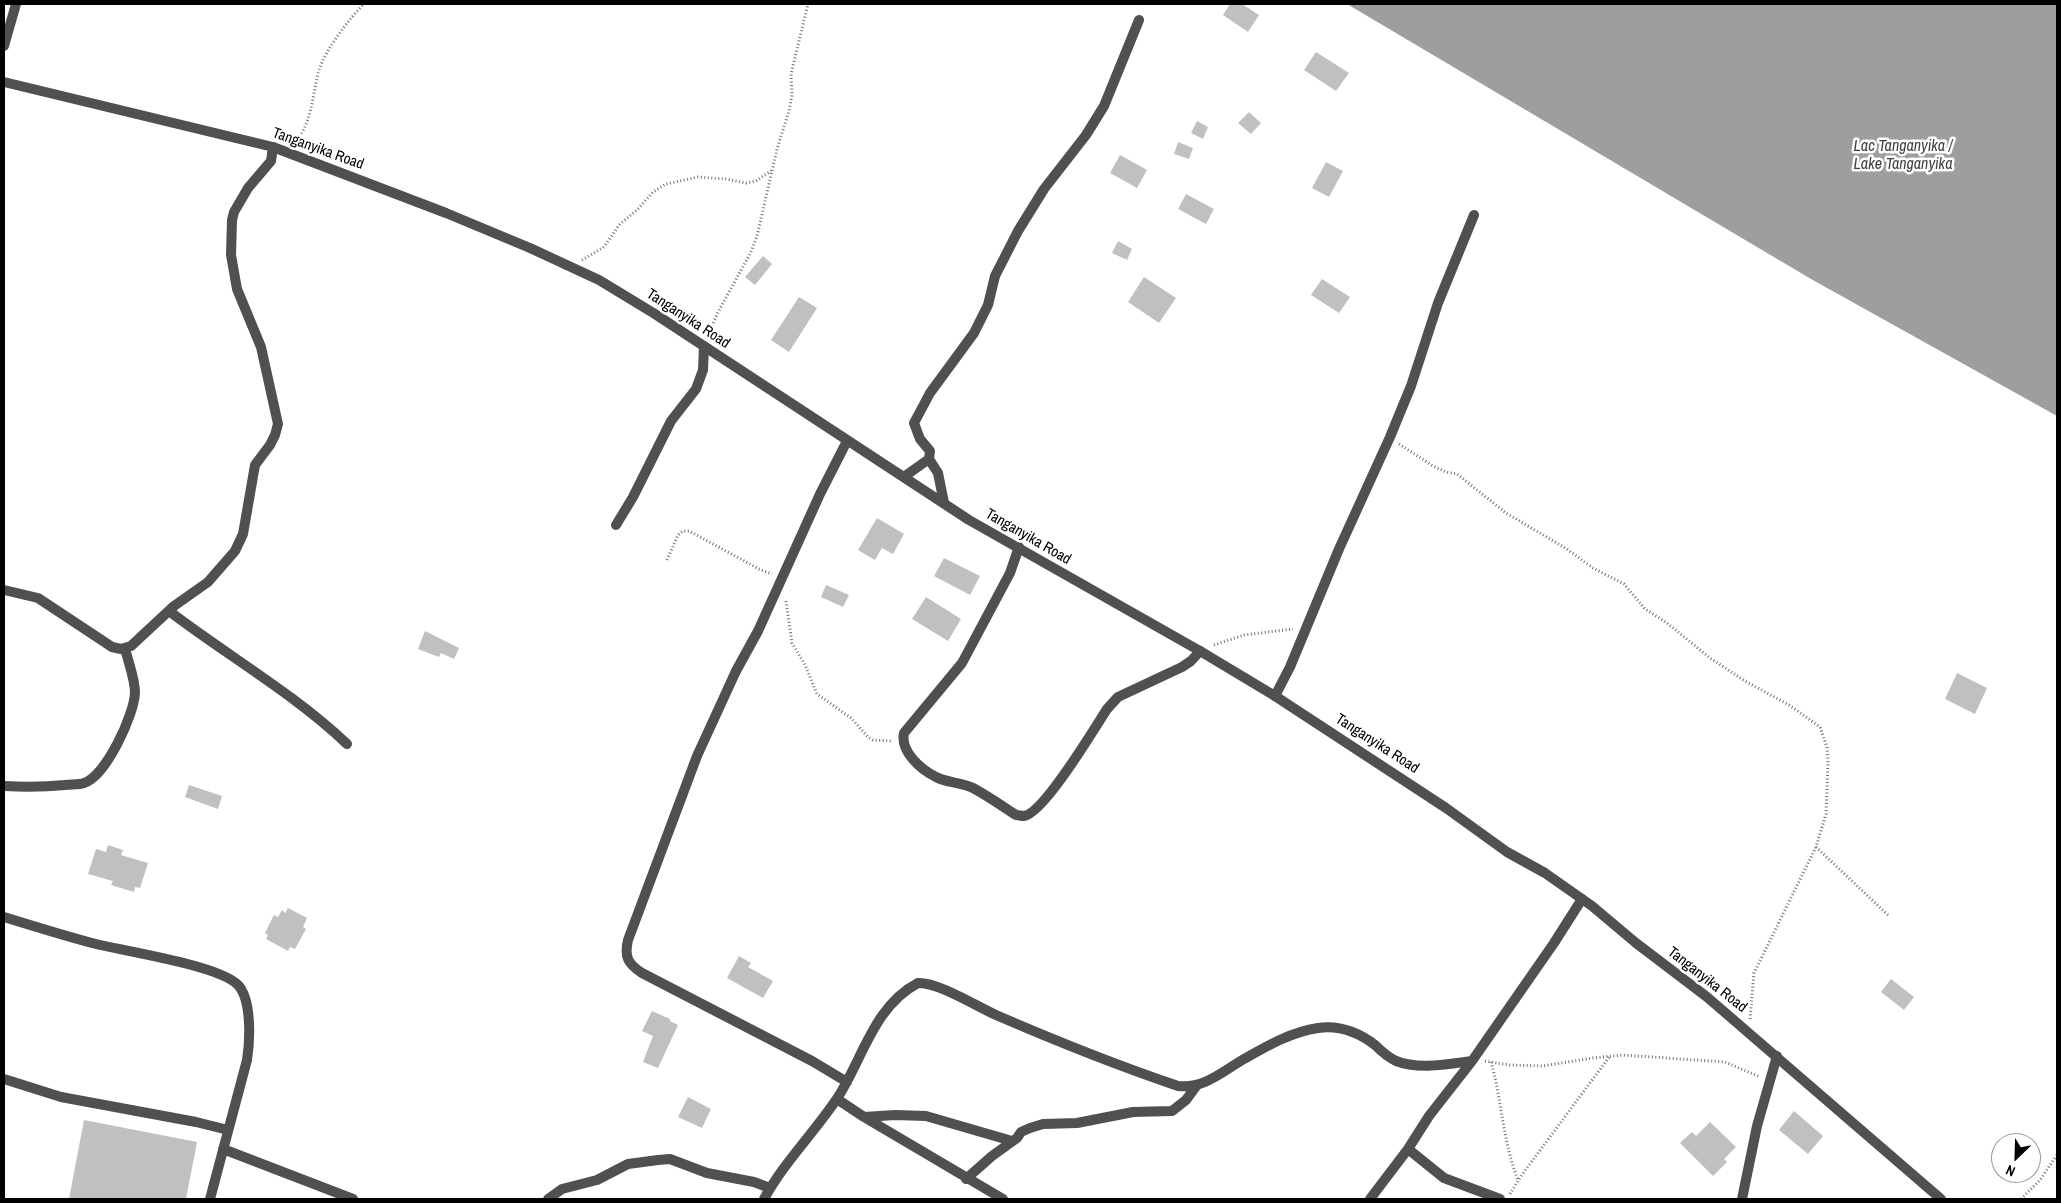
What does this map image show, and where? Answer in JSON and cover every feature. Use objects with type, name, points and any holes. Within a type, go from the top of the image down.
[{"type":"street","points":[[4,46],[16,4]]},
{"type":"street","points":[[944,503],[938,473],[929,459],[930,451],[920,439],[914,423],[920,409],[974,333],[988,305],[995,276],[1018,231],[1044,189],[1086,134],[1104,106],[1140,20]]},
{"type":"street","name":"Tanganyika Road","points":[[4,82],[272,147],[454,217],[599,280],[704,346],[847,441],[905,476],[969,520],[1019,547],[1110,602],[1200,651],[1275,696],[1438,803],[1508,852],[1545,873],[1582,899],[1707,997],[1941,1199]]},
{"type":"street","points":[[4,590],[38,598],[106,644],[116,648],[125,648],[138,640],[169,611],[208,582],[235,551],[243,534],[255,464],[270,445],[277,428],[274,401],[261,347],[237,289],[231,255],[232,220],[234,212],[248,188],[271,160],[272,147]]},
{"type":"street","points":[[1275,696],[1390,437],[1411,386],[1438,303],[1474,215]]},
{"type":"street","points":[[616,525],[633,497],[671,421],[696,389],[703,370],[704,346]]},
{"type":"street","points":[[847,441],[697,756],[628,940],[626,953],[627,960],[642,973],[825,1068],[847,1082]]},
{"type":"street","points":[[905,476],[929,459]]},
{"type":"street","points":[[1019,547],[1010,573],[962,663],[904,733],[902,742],[906,750],[919,764],[936,777],[963,784],[1016,815],[1024,816],[1036,809],[1048,796],[1107,709],[1118,697],[1182,667],[1200,651]]},
{"type":"street","points":[[169,611],[298,701],[346,744]]},
{"type":"street","points":[[4,786],[40,787],[83,783],[92,779],[99,772],[114,749],[133,706],[135,692],[125,648]]},
{"type":"street","points":[[1370,1199],[1408,1149],[1429,1116],[1472,1061],[1554,943],[1582,899]]},
{"type":"street","points":[[4,918],[94,944],[212,972],[233,981],[240,987],[246,1002],[249,1046],[247,1060],[210,1199]]},
{"type":"street","points":[[548,1199],[562,1189],[589,1183],[628,1164],[670,1159],[707,1174],[754,1182],[767,1196],[837,1099],[885,1011],[902,993],[923,983],[935,986],[994,1014],[1124,1068],[1178,1086],[1197,1085],[1275,1043],[1304,1031],[1319,1028],[1344,1029],[1354,1032],[1395,1060],[1413,1065],[1424,1066],[1472,1061]]},
{"type":"street","points":[[1742,1199],[1757,1126],[1777,1056]]},
{"type":"street","points":[[4,1079],[61,1097],[196,1122],[228,1130]]},
{"type":"street","points":[[966,1179],[1021,1132],[1043,1124],[1077,1123],[1133,1112],[1172,1111],[1186,1100],[1197,1085]]},
{"type":"street","points":[[837,1099],[966,1179],[1003,1199]]},
{"type":"street","points":[[864,1117],[926,1116],[1012,1141]]},
{"type":"street","points":[[223,1149],[353,1199]]},
{"type":"street","points":[[1408,1149],[1444,1178],[1500,1199]]},
{"type":"path","points":[[286,152],[298,139],[308,120],[319,71],[326,55],[344,27],[364,4]]},
{"type":"path","points":[[704,346],[722,304],[750,254],[757,236],[771,171],[792,95],[791,74],[808,4]]},
{"type":"path","points":[[565,264],[581,260],[604,247],[620,224],[637,210],[652,192],[666,184],[698,177],[746,183],[756,181],[771,171]]},
{"type":"path","points":[[1390,437],[1433,466],[1446,472],[1457,474],[1506,513],[1593,568],[1624,584],[1645,609],[1667,623],[1710,658],[1745,681],[1789,704],[1820,726],[1827,747],[1826,814],[1816,847],[1754,973],[1750,1033]]},
{"type":"path","points":[[667,560],[678,535],[683,531],[689,531],[759,569],[781,578],[788,608],[792,643],[806,665],[817,694],[852,718],[868,737],[902,742]]},
{"type":"path","points":[[1200,651],[1238,636],[1306,627]]},
{"type":"path","points":[[1816,847],[1889,916]]},
{"type":"path","points":[[1472,1061],[1543,1066],[1610,1056],[1725,1062],[1769,1081]]},
{"type":"path","points":[[1507,1199],[1518,1181],[1610,1056]]},
{"type":"path","points":[[1491,1062],[1507,1144],[1518,1181]]},
{"type":"path","points":[[2021,1199],[2040,1180],[2057,1155]]},
{"type":"water","name":"Lac Tanganyika / Lake Tanganyika","points":[[1347,4],[2057,4],[2057,416],[1811,279]]},
{"type":"building","points":[[1230,4],[1242,4],[1259,15],[1248,32],[1223,15]]},
{"type":"building","points":[[1316,52],[1349,73],[1336,91],[1304,70]]},
{"type":"building","points":[[1249,112],[1261,123],[1251,134],[1238,123]]},
{"type":"building","points":[[1197,121],[1208,127],[1203,139],[1191,133]]},
{"type":"building","points":[[1178,142],[1193,148],[1189,159],[1174,154]]},
{"type":"building","points":[[1120,155],[1147,170],[1137,188],[1110,173]]},
{"type":"building","points":[[1326,162],[1343,171],[1329,197],[1312,188]]},
{"type":"building","points":[[1186,194],[1214,209],[1206,224],[1178,209]]},
{"type":"building","points":[[1118,241],[1132,249],[1127,260],[1112,253]]},
{"type":"building","points":[[763,256],[772,264],[755,285],[745,277]]},
{"type":"building","points":[[1144,277],[1176,298],[1159,323],[1128,302]]},
{"type":"building","points":[[1322,279],[1350,297],[1339,313],[1311,295]]},
{"type":"building","points":[[799,297],[817,308],[789,352],[771,340]]},
{"type":"building","points":[[877,518],[904,534],[893,554],[882,548],[875,560],[858,550]]},
{"type":"building","points":[[944,558],[980,576],[970,595],[934,576]]},
{"type":"building","points":[[826,585],[849,595],[843,607],[821,597]]},
{"type":"building","points":[[926,597],[961,619],[948,641],[912,619]]},
{"type":"building","points":[[425,631],[459,648],[454,659],[441,653],[439,657],[418,649]]},
{"type":"building","points":[[1957,673],[1987,688],[1975,714],[1945,699]]},
{"type":"building","points":[[189,785],[222,796],[218,809],[185,797]]},
{"type":"building","points":[[108,845],[123,850],[121,855],[148,863],[140,888],[135,887],[134,892],[111,885],[113,881],[88,874],[96,849],[106,852]]},
{"type":"building","points":[[288,908],[307,918],[303,927],[306,929],[295,949],[290,947],[288,951],[266,939],[268,935],[265,933],[274,915],[278,917],[282,910],[285,913]]},
{"type":"building","points":[[739,956],[751,963],[748,967],[773,981],[763,998],[727,978]]},
{"type":"building","points":[[1891,979],[1914,997],[1904,1010],[1881,992]]},
{"type":"building","points":[[652,1011],[678,1025],[658,1068],[643,1062],[653,1036],[642,1031]]},
{"type":"building","points":[[688,1097],[711,1109],[702,1128],[678,1117]]},
{"type":"building","points":[[1794,1111],[1823,1136],[1808,1154],[1779,1130]]},
{"type":"building","points":[[84,1120],[197,1142],[186,1199],[69,1199]]},
{"type":"building","points":[[1710,1122],[1736,1147],[1724,1159],[1727,1162],[1713,1176],[1680,1143],[1692,1132],[1696,1136]]}]
